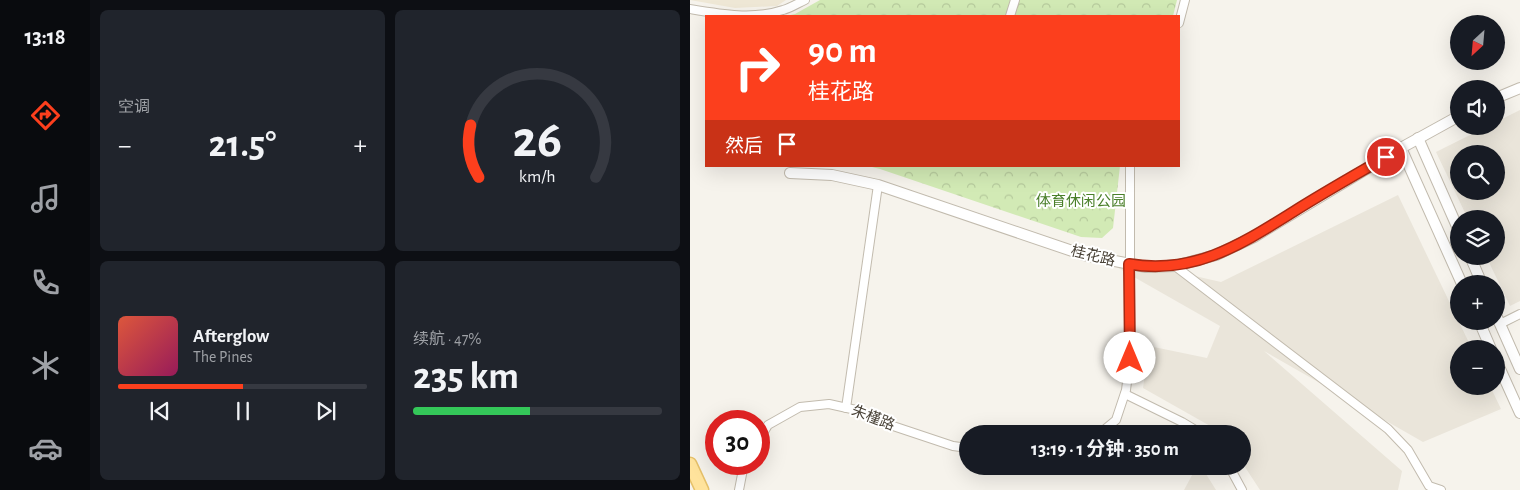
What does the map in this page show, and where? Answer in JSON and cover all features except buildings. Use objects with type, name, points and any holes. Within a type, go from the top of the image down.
[{"type":"main road","points":[[690,464],[702,490]]},
{"type":"street","points":[[690,9],[727,15],[758,15],[784,10],[805,0]]},
{"type":"street","points":[[1010,15],[1015,0]]},
{"type":"street","points":[[1180,19],[1185,0]]},
{"type":"street","points":[[1505,94],[1520,88]]},
{"type":"street","name":"桂花路","points":[[790,172],[832,175],[878,185],[1084,255],[1146,267],[1176,266],[1216,255],[1254,237],[1401,148],[1450,121]]},
{"type":"street","points":[[1418,138],[1450,211]]},
{"type":"street","points":[[1401,148],[1458,275]]},
{"type":"street","points":[[1110,425],[1116,420],[1125,394],[1130,358],[1130,167]]},
{"type":"street","points":[[846,408],[878,185]]},
{"type":"street","points":[[1176,266],[1388,430],[1408,450],[1428,488],[1441,490]]},
{"type":"street","points":[[1505,317],[1520,314]]},
{"type":"street","points":[[1503,330],[1520,369]]},
{"type":"street","points":[[1505,380],[1520,413]]},
{"type":"street","points":[[1125,394],[1187,425]]},
{"type":"street","name":"朱槿路","points":[[770,424],[800,407],[829,404],[856,410],[887,424],[959,447]]},
{"type":"street","points":[[738,490],[741,475]]},
{"type":"street","points":[[1234,475],[1242,490]]},
{"type":"shaded area","points":[[690,0],[786,0],[777,6],[735,8]]},
{"type":"shaded area","points":[[1520,110],[1520,301],[1510,306],[1505,296],[1505,275],[1495,275],[1490,265],[1505,265],[1505,210],[1464,210],[1459,200],[1505,200],[1505,145],[1450,145],[1470,135],[1505,135],[1505,118]]},
{"type":"shaded area","points":[[1450,145],[1450,181],[1436,152]]},
{"type":"shaded area","points":[[1398,195],[1450,303],[1450,330],[1463,330],[1468,340],[1450,340],[1450,395],[1494,395],[1501,409],[1423,442],[1264,351],[1402,471],[1398,490],[1260,490],[1250,475],[1251,425],[1208,425],[1143,388],[1149,346],[1207,358],[1220,326],[1090,252],[1221,282]]},
{"type":"shaded area","points":[[1192,475],[1207,475],[1216,490],[1184,490]]},
{"type":"green space","points":[[820,0],[1177,0],[1173,15],[790,15]]},
{"type":"green space","name":"体育休闲公园","points":[[872,167],[1120,167],[1113,228],[1102,238],[1081,237]]},
{"type":"route","points":[[1130,358],[1129,264],[1146,267],[1176,266],[1216,255],[1254,237],[1386,157]]}]
